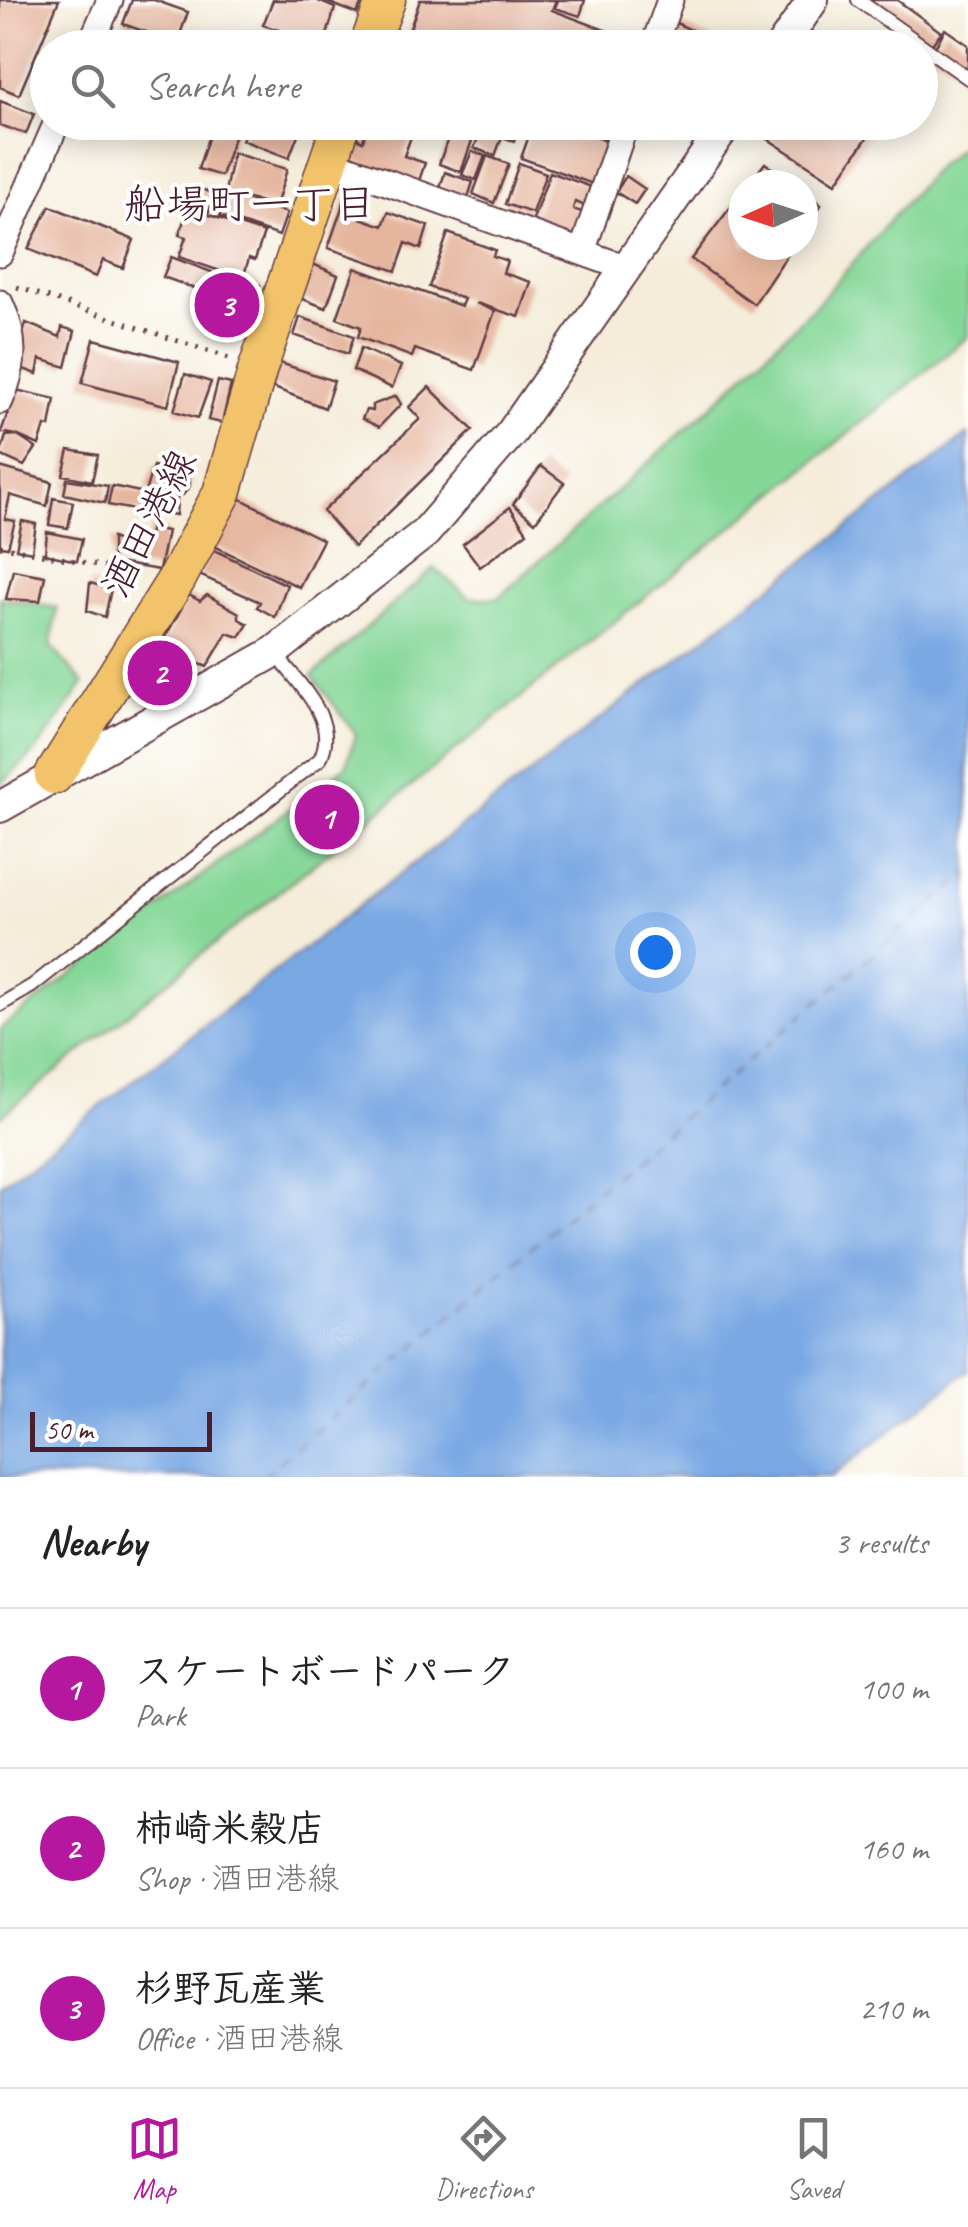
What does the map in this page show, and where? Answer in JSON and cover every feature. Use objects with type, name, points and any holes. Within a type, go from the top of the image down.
[{"type":"main road","points":[[375,30],[386,0]]},
{"type":"main road","name":"酒田港線","points":[[54,775],[176,580],[222,493],[258,368],[336,140]]},
{"type":"street","points":[[98,30],[110,0]]},
{"type":"street","points":[[659,30],[670,0]]},
{"type":"street","points":[[793,30],[814,0]]},
{"type":"street","points":[[0,253],[49,140]]},
{"type":"street","points":[[582,252],[620,140]]},
{"type":"street","points":[[0,806],[274,652],[425,532],[512,432],[715,140]]},
{"type":"street","points":[[328,161],[624,267]]},
{"type":"street","points":[[0,302],[14,332],[8,384],[0,401]]},
{"type":"lane","points":[[858,0],[900,30]]},
{"type":"lane","points":[[938,57],[968,78]]},
{"type":"lane","points":[[0,1005],[32,986],[320,759],[328,744],[326,722],[274,652]]},
{"type":"path","points":[[0,281],[258,368]]},
{"type":"path","points":[[0,546],[176,580]]},
{"type":"green space","points":[[968,141],[968,337],[0,1117],[0,1029],[346,766],[356,734],[312,676],[434,568],[469,598],[498,598],[715,403],[818,303],[936,167]]},
{"type":"green space","points":[[0,598],[57,608],[51,646],[84,684],[36,751],[0,785]]},
{"type":"water","points":[[968,434],[968,1371],[831,1477],[0,1477],[0,1184]]},
{"type":"building","points":[[0,0],[59,0],[46,30],[30,30],[30,69],[19,95],[0,87]]},
{"type":"building","points":[[132,0],[154,0],[188,12],[182,30],[140,30],[123,24]]},
{"type":"building","points":[[273,0],[316,0],[335,8],[328,30],[278,30],[263,25]]},
{"type":"building","points":[[323,0],[363,0],[357,14]]},
{"type":"building","points":[[420,0],[556,0],[552,10],[605,30],[409,30]]},
{"type":"building","points":[[558,0],[585,0],[580,16],[555,8]]},
{"type":"building","points":[[858,0],[897,0],[941,32],[938,36],[938,30],[900,30]]},
{"type":"building","points":[[674,22],[691,30],[671,30]]},
{"type":"building","points":[[945,29],[968,45],[968,78],[938,57],[938,42]]},
{"type":"building","points":[[0,101],[30,112],[26,134],[0,125]]},
{"type":"building","points":[[207,140],[233,140],[221,176],[198,169]]},
{"type":"building","points":[[242,140],[296,140],[289,158]]},
{"type":"building","points":[[350,140],[410,140],[404,156],[425,163],[418,184],[344,157]]},
{"type":"building","points":[[447,140],[472,140],[461,172],[439,164]]},
{"type":"building","points":[[477,140],[501,140],[495,156],[474,148]]},
{"type":"building","points":[[528,140],[609,142],[593,184],[521,158]]},
{"type":"building","points":[[769,140],[866,140],[836,183]]},
{"type":"building","points":[[472,151],[485,156],[476,180],[462,175]]},
{"type":"building","points":[[233,153],[287,169],[276,206],[244,198],[287,213],[279,236],[220,216]]},
{"type":"building","points":[[487,156],[509,164],[494,203],[473,194]]},
{"type":"building","points":[[519,163],[546,173],[532,213],[505,204]]},
{"type":"building","points":[[445,172],[473,182],[467,201],[439,191]]},
{"type":"building","points":[[550,172],[597,189],[591,208],[575,202],[573,209],[590,215],[581,240],[532,222]]},
{"type":"building","points":[[626,176],[645,189],[635,204],[616,192]]},
{"type":"building","points":[[195,187],[215,194],[209,212],[189,205]]},
{"type":"building","points":[[347,193],[366,199],[360,218],[383,226],[388,212],[428,226],[421,249],[406,243],[396,271],[328,248]]},
{"type":"building","points":[[50,206],[134,240],[123,268],[103,260],[96,277],[28,249]]},
{"type":"building","points":[[188,208],[264,233],[255,260],[249,258],[244,275],[235,276],[179,257],[186,237],[179,235]]},
{"type":"building","points":[[728,211],[728,260],[784,260],[754,304],[691,259]]},
{"type":"building","points":[[448,233],[495,250],[493,256],[507,261],[503,273],[531,282],[519,317],[476,303],[495,311],[474,370],[415,349],[412,357],[358,337],[361,327],[337,318],[355,268],[461,306],[464,299],[429,287]]},
{"type":"building","points":[[171,257],[217,274],[210,294],[163,277]]},
{"type":"building","points":[[306,261],[338,275],[326,308],[295,296]]},
{"type":"building","points":[[235,276],[260,285],[250,311],[227,302]]},
{"type":"building","points":[[300,317],[354,336],[348,354],[294,335]]},
{"type":"building","points":[[26,323],[60,337],[62,327],[75,331],[66,367],[40,359],[37,374],[15,366]]},
{"type":"building","points":[[94,339],[179,362],[168,406],[82,383]]},
{"type":"building","points":[[361,348],[401,366],[392,388],[353,370]]},
{"type":"building","points":[[274,361],[334,381],[325,408],[264,384]]},
{"type":"building","points":[[185,374],[211,382],[198,418],[174,411]]},
{"type":"building","points":[[218,381],[231,384],[222,423],[208,420]]},
{"type":"building","points":[[429,387],[473,430],[354,547],[323,511],[420,419],[409,407]]},
{"type":"building","points":[[16,390],[55,399],[50,427],[45,426],[39,445],[1,432]]},
{"type":"building","points":[[396,396],[401,404],[379,427],[362,419],[366,410],[372,411],[372,405]]},
{"type":"building","points":[[16,435],[36,448],[24,466],[0,455],[6,436]]},
{"type":"building","points":[[69,450],[98,455],[92,481],[63,475]]},
{"type":"building","points":[[153,466],[189,471],[190,486],[183,495],[146,489]]},
{"type":"building","points":[[541,466],[564,483],[535,522],[513,504]]},
{"type":"building","points":[[0,467],[52,482],[47,506],[10,495],[5,519],[15,521],[8,547],[0,546]]},
{"type":"building","points":[[67,479],[108,486],[105,503],[64,494]]},
{"type":"building","points":[[112,486],[149,494],[145,512],[108,505]]},
{"type":"building","points":[[151,495],[177,499],[176,515],[150,511]]},
{"type":"building","points":[[237,497],[323,540],[299,587],[212,545]]},
{"type":"building","points":[[53,498],[73,502],[68,528],[49,525]]},
{"type":"building","points":[[510,507],[527,532],[480,567],[463,544]]},
{"type":"building","points":[[22,521],[36,524],[32,552],[16,549]]},
{"type":"building","points":[[151,528],[167,531],[159,570],[112,562],[112,538],[144,552]]},
{"type":"building","points":[[47,532],[82,539],[77,561],[45,554]]},
{"type":"building","points":[[212,549],[287,585],[275,617],[257,607],[260,602],[199,575]]},
{"type":"building","points":[[13,570],[45,576],[40,601],[6,599]]},
{"type":"building","points":[[90,583],[111,589],[105,617],[87,611]]},
{"type":"building","points":[[189,595],[200,601],[207,595],[239,613],[239,619],[248,624],[240,637],[227,633],[207,667],[200,664],[185,682],[153,659]]},
{"type":"ferry route","points":[[262,1477],[968,873]]},
{"type":"place","name":"杉野瓦産業","points":[[227,305]]},
{"type":"place","name":"柿崎米穀店","points":[[160,673]]},
{"type":"place","name":"スケートボードパーク","points":[[327,817]]},
{"type":"district","name":"船場町一丁目","points":[[250,203]]}]
